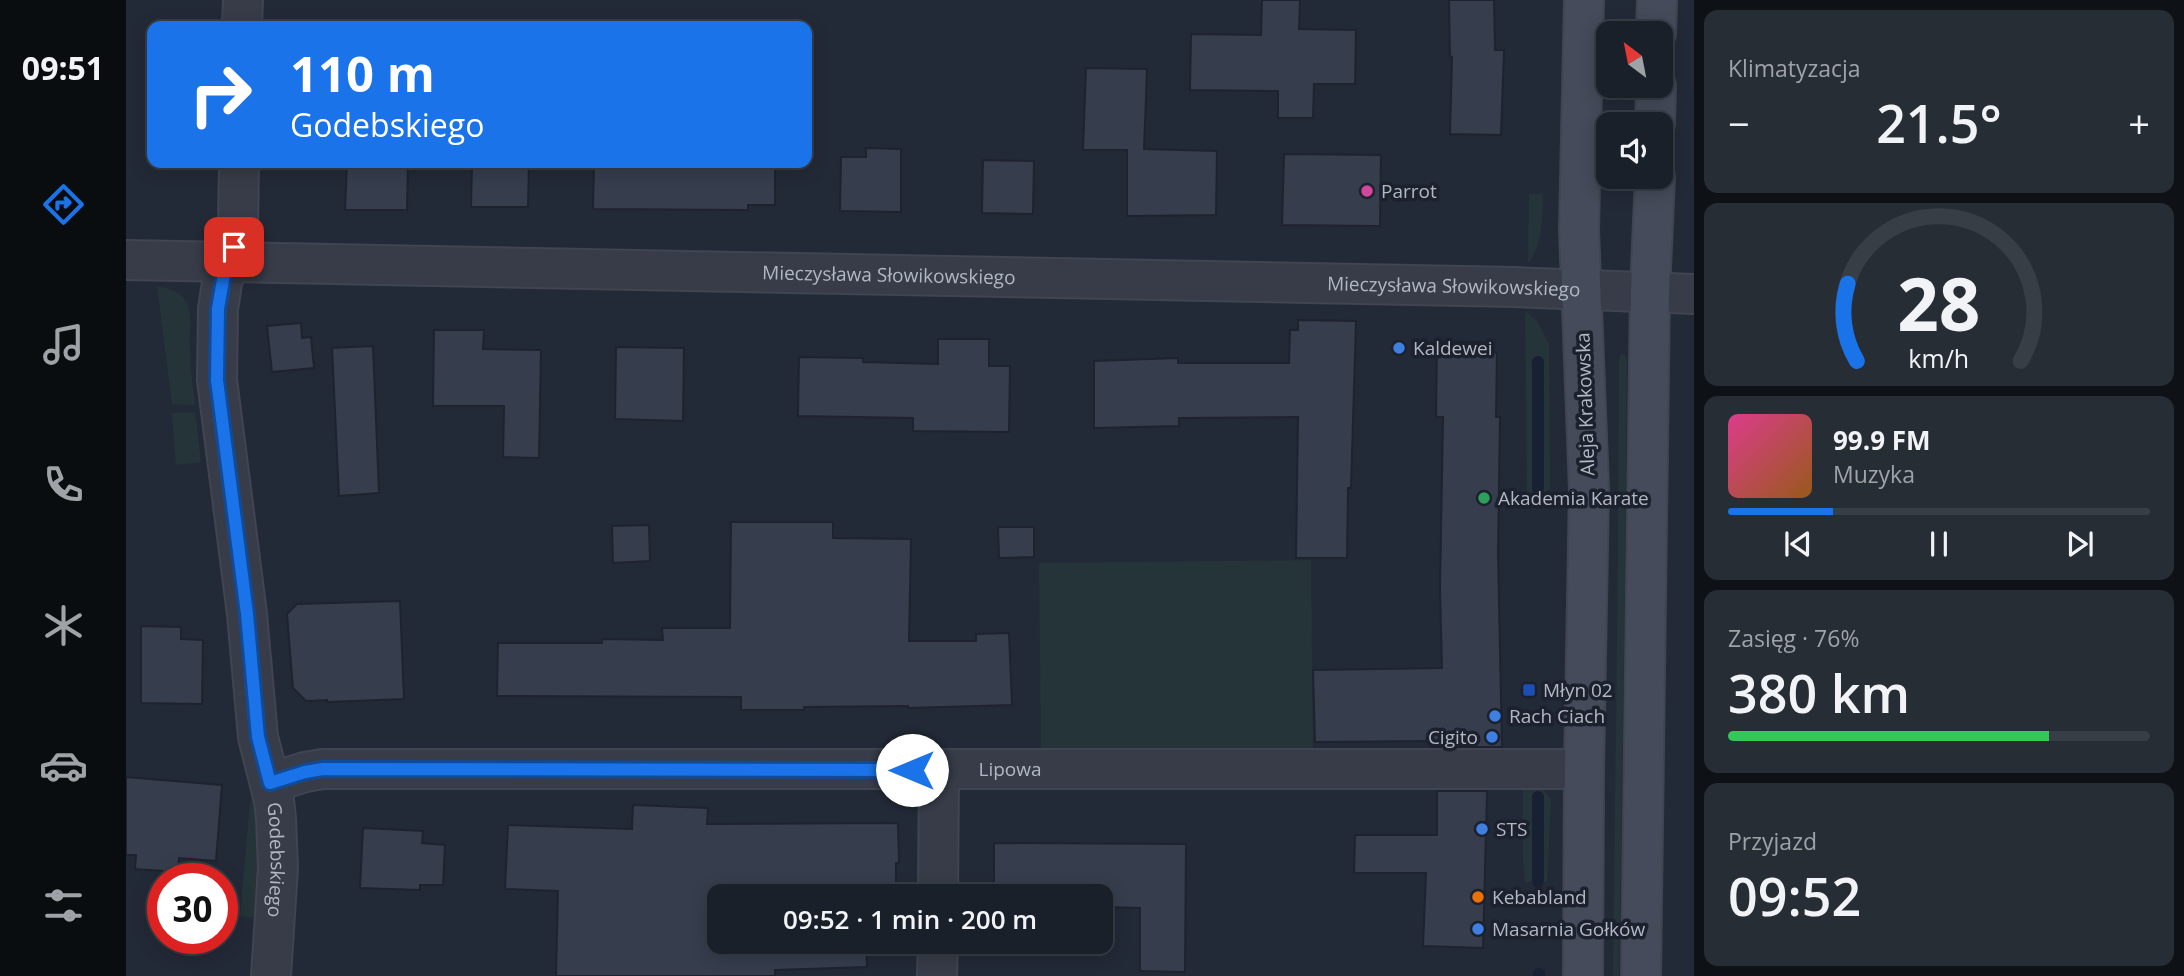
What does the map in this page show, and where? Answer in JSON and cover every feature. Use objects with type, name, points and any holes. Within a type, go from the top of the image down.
[{"type":"main road","name":"Aleja Krakowska","points":[[1583,976],[1589,489],[1579,218],[1584,0]]},
{"type":"main road","points":[[1656,21],[1657,0]]},
{"type":"main road","points":[[1641,976],[1650,291],[1654,189]]},
{"type":"street","points":[[243,0],[243,21]]},
{"type":"street","name":"Godebskiego","points":[[239,168],[238,228],[222,283],[218,309],[217,380],[247,614],[258,737],[276,818],[278,868],[271,976]]},
{"type":"street","name":"Mieczysława Słowikowskiego","points":[[126,260],[1581,289],[1694,294]]},
{"type":"street","name":"Lipowa","points":[[270,783],[323,769],[1584,769]]},
{"type":"street","points":[[938,884],[939,770]]},
{"type":"street","points":[[937,976],[938,954]]},
{"type":"shaded area","points":[[1529,194],[1543,194],[1539,239],[1528,264]]},
{"type":"shaded area","points":[[157,286],[180,294],[189,309],[190,364],[195,405],[172,404]]},
{"type":"shaded area","points":[[1525,311],[1537,321],[1549,344],[1550,489],[1536,496],[1527,496]]},
{"type":"shaded area","points":[[1623,353],[1627,359],[1619,976],[1613,976],[1619,363]]},
{"type":"shaded area","points":[[195,412],[201,462],[176,465],[172,413]]},
{"type":"shaded area","points":[[1311,560],[1313,751],[1041,749],[1039,563]]},
{"type":"shaded area","points":[[1523,782],[1543,789],[1551,800],[1547,882],[1525,882]]},
{"type":"shaded area","points":[[251,791],[255,792],[260,828],[259,918],[240,916]]},
{"type":"building","points":[[1262,0],[1300,0],[1299,29],[1356,30],[1355,84],[1314,84],[1313,118],[1278,118],[1278,91],[1190,90],[1191,34],[1261,35]]},
{"type":"building","points":[[1449,0],[1494,0],[1495,50],[1504,50],[1501,135],[1450,134],[1452,57],[1450,58]]},
{"type":"building","points":[[1086,68],[1147,69],[1144,149],[1217,151],[1216,215],[1127,216],[1127,150],[1083,150]]},
{"type":"building","points":[[866,148],[901,149],[901,212],[840,211],[841,157],[866,157]]},
{"type":"building","points":[[1284,154],[1381,155],[1380,226],[1282,225]]},
{"type":"building","points":[[983,160],[1034,161],[1033,214],[982,213]]},
{"type":"building","points":[[347,168],[408,168],[407,210],[345,210]]},
{"type":"building","points":[[472,168],[529,168],[528,207],[471,207]]},
{"type":"building","points":[[594,168],[775,168],[775,205],[748,205],[748,210],[593,209]]},
{"type":"building","points":[[1298,320],[1356,321],[1347,558],[1296,558],[1298,417],[1179,418],[1179,426],[1094,428],[1094,361],[1178,358],[1178,363],[1289,363],[1290,330],[1298,330]]},
{"type":"building","points":[[301,323],[302,338],[311,337],[314,368],[272,372],[267,326]]},
{"type":"building","points":[[434,330],[484,330],[483,349],[541,350],[539,458],[503,457],[504,406],[433,406]]},
{"type":"building","points":[[938,339],[989,339],[989,366],[1010,366],[1009,432],[913,431],[913,418],[798,416],[799,357],[863,358],[863,362],[938,364]]},
{"type":"building","points":[[1437,341],[1484,342],[1497,354],[1496,417],[1500,417],[1498,552],[1502,747],[1431,747],[1430,741],[1315,742],[1313,670],[1442,668],[1440,589],[1443,417],[1436,417]]},
{"type":"building","points":[[373,346],[379,493],[339,496],[332,348]]},
{"type":"building","points":[[616,347],[684,348],[683,421],[615,419]]},
{"type":"building","points":[[731,522],[833,522],[833,538],[911,539],[909,641],[976,641],[976,634],[1009,633],[1012,705],[741,710],[741,697],[497,696],[498,643],[602,643],[602,639],[663,640],[662,628],[730,628]]},
{"type":"building","points":[[649,525],[650,561],[613,563],[612,526]]},
{"type":"building","points":[[998,527],[1034,527],[1034,557],[999,558]]},
{"type":"building","points":[[400,601],[404,699],[306,701],[293,688],[287,614],[297,604]]},
{"type":"building","points":[[141,626],[181,627],[181,639],[203,640],[202,704],[141,703]]},
{"type":"building","points":[[126,777],[222,785],[216,861],[179,858],[179,863],[147,863],[147,870],[135,869],[136,855],[126,855]]},
{"type":"building","points":[[1437,791],[1487,791],[1483,948],[1423,946],[1426,873],[1354,873],[1355,835],[1437,835]]},
{"type":"building","points":[[633,805],[708,808],[707,824],[898,823],[899,863],[896,863],[896,883],[707,884],[707,954],[866,954],[867,967],[775,970],[775,976],[556,976],[558,891],[505,889],[508,825],[632,829]]},
{"type":"building","points":[[363,828],[423,831],[422,843],[445,845],[443,885],[420,885],[420,890],[360,888]]},
{"type":"building","points":[[994,843],[1186,844],[1185,972],[1140,971],[1140,908],[1113,907],[1113,884],[994,884]]},
{"type":"waterway","points":[[1538,362],[1538,488]]},
{"type":"waterway","points":[[1538,797],[1538,881]]},
{"type":"place","name":"Parrot","points":[[1367,191]]},
{"type":"place","name":"Kaldewei","points":[[1399,348]]},
{"type":"place","name":"Akademia Karate","points":[[1484,498]]},
{"type":"place","name":"Młyn 02","points":[[1529,690]]},
{"type":"place","name":"Rach Ciach","points":[[1495,716]]},
{"type":"place","name":"Cigito","points":[[1492,737]]},
{"type":"place","name":"STS","points":[[1482,829]]},
{"type":"place","name":"Kebabland","points":[[1478,897]]},
{"type":"place","name":"Masarnia Gołków","points":[[1478,929]]},
{"type":"route","points":[[234,247],[224,274],[218,309],[217,380],[247,614],[258,737],[270,783],[323,769],[912,770]]}]
